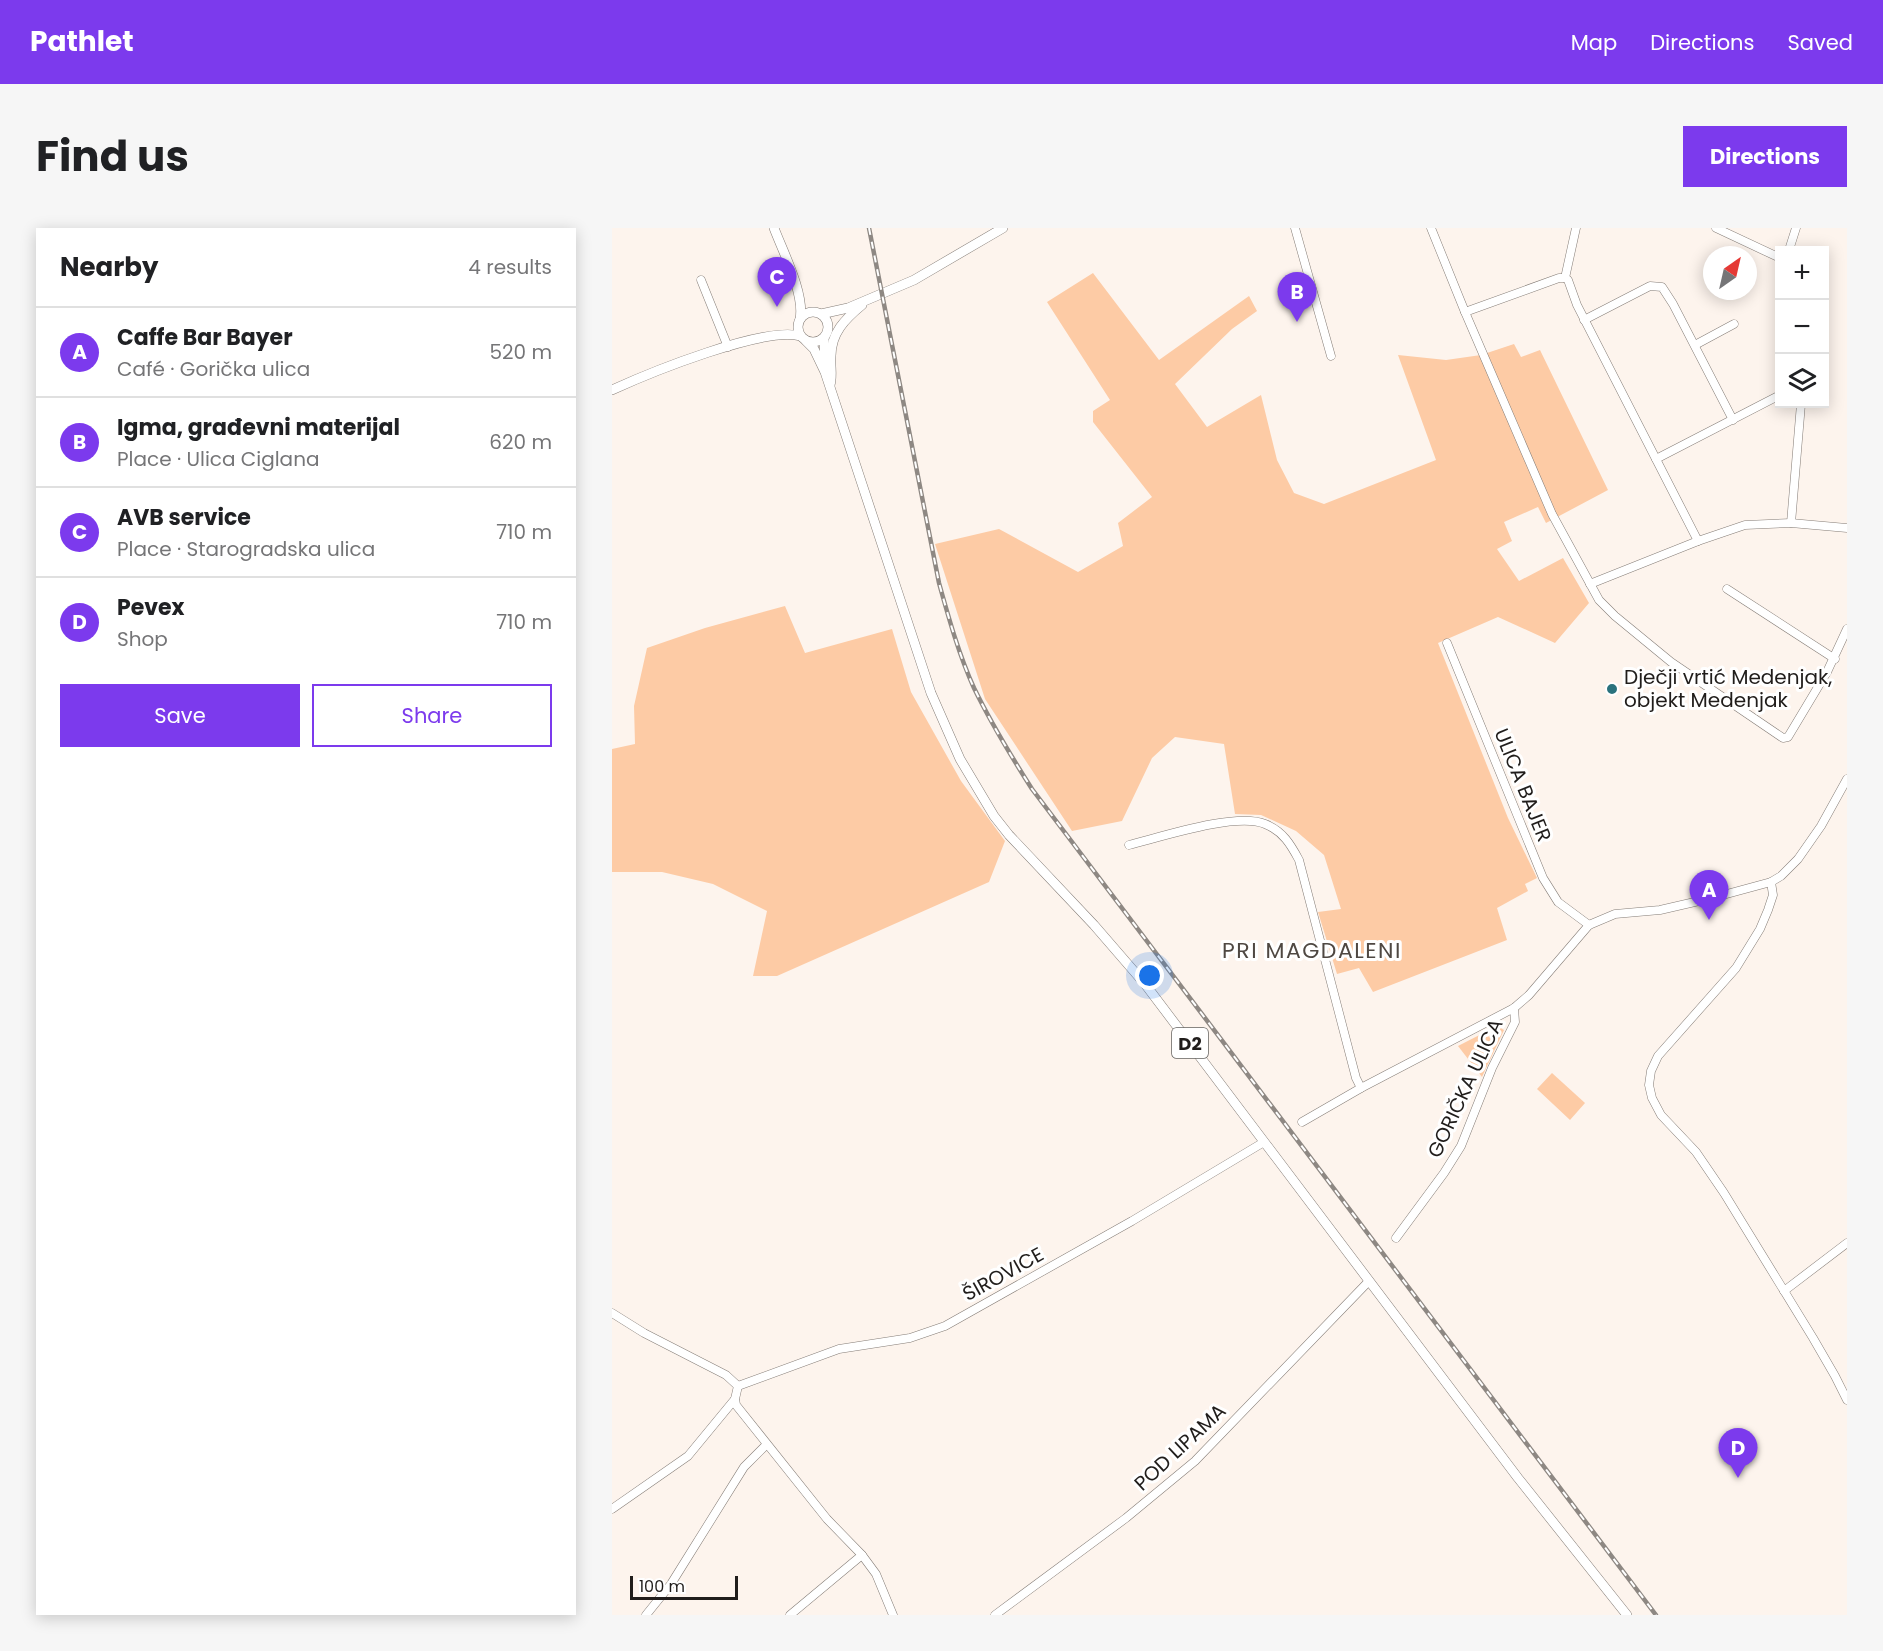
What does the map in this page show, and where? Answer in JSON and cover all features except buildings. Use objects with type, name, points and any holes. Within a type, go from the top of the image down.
[{"type":"main road","name":"D2","points":[[774,228],[797,291],[801,310],[798,332],[813,349],[825,372],[931,693],[955,749],[975,787],[1009,835],[1100,932],[1145,984],[1532,1496],[1627,1615]]},
{"type":"main road","points":[[612,390],[684,361],[790,328],[808,313],[848,308],[914,280],[1003,228]]},
{"type":"main road","name":"D2","points":[[797,291],[828,322],[824,338],[825,372]]},
{"type":"main road","points":[[830,387],[831,354],[835,334],[867,300]]},
{"type":"main road","points":[[828,327],[848,308]]},
{"type":"main road","points":[[771,335],[787,334],[816,342],[824,338]]},
{"type":"street","points":[[1295,228],[1331,356]]},
{"type":"street","points":[[1431,228],[1552,514],[1599,600],[1671,662],[1783,738],[1788,737],[1835,658],[1847,629]]},
{"type":"street","points":[[1576,228],[1566,278],[1570,283],[1576,305],[1698,541]]},
{"type":"street","points":[[1716,228],[1775,256]]},
{"type":"street","points":[[1790,246],[1796,228]]},
{"type":"street","points":[[1465,312],[1559,278],[1566,278]]},
{"type":"street","points":[[701,280],[728,347]]},
{"type":"street","points":[[1584,320],[1650,286],[1658,285],[1665,290],[1733,420]]},
{"type":"street","points":[[1695,345],[1734,324]]},
{"type":"street","points":[[1656,459],[1775,397]]},
{"type":"street","points":[[1791,524],[1801,408]]},
{"type":"street","points":[[1590,584],[1745,525],[1791,524],[1847,528]]},
{"type":"street","points":[[1727,589],[1835,658]]},
{"type":"street","name":"ULICA BAJER","points":[[1447,643],[1543,878],[1558,902],[1589,925]]},
{"type":"street","name":"GORIČKA ULICA","points":[[1302,1122],[1361,1088],[1514,1008],[1529,995],[1589,925],[1615,914],[1660,910],[1771,882],[1798,859],[1832,808],[1847,779]]},
{"type":"street","points":[[1129,845],[1217,824],[1243,821],[1264,823],[1277,830],[1289,842],[1299,860],[1356,1078],[1361,1088]]},
{"type":"street","points":[[1771,882],[1773,895],[1754,939],[1736,968],[1658,1056],[1651,1071],[1649,1085],[1652,1098],[1661,1115],[1684,1138],[1706,1166],[1835,1376],[1847,1400]]},
{"type":"street","name":"GORIČKA ULICA","points":[[1396,1238],[1461,1146],[1492,1068],[1515,1022],[1514,1008]]},
{"type":"street","name":"ŠIROVICE","points":[[738,1386],[839,1349],[910,1338],[945,1326],[1132,1221],[1264,1142]]},
{"type":"street","points":[[1784,1292],[1847,1243]]},
{"type":"street","name":"POD LIPAMA","points":[[995,1615],[1126,1518],[1195,1461],[1369,1281]]},
{"type":"street","points":[[612,1313],[644,1333],[726,1375],[738,1386],[736,1405],[827,1519],[862,1555],[876,1574],[893,1615]]},
{"type":"street","points":[[612,1509],[688,1456],[735,1399]]},
{"type":"street","points":[[646,1615],[671,1584],[744,1467],[766,1445]]},
{"type":"street","points":[[790,1615],[862,1555]]},
{"type":"shaded area","points":[[1093,273],[1159,360],[1249,296],[1257,311],[1232,329],[1175,384],[1207,427],[1261,395],[1277,460],[1294,493],[1324,504],[1436,460],[1398,355],[1446,360],[1481,355],[1514,344],[1521,357],[1540,350],[1608,490],[1546,523],[1538,507],[1504,522],[1512,541],[1497,549],[1519,581],[1563,558],[1589,603],[1555,643],[1498,617],[1438,643],[1508,818],[1537,878],[1525,884],[1528,891],[1497,908],[1507,940],[1373,992],[1359,968],[1337,974],[1318,912],[1341,909],[1324,855],[1296,831],[1261,815],[1235,814],[1224,744],[1175,737],[1152,758],[1122,821],[1072,831],[985,699],[935,544],[999,529],[1078,572],[1123,546],[1118,523],[1152,497],[1093,422],[1093,411],[1110,400],[1047,302]]},
{"type":"shaded area","points":[[785,606],[805,653],[892,629],[911,692],[961,781],[1005,841],[989,882],[777,976],[753,976],[767,911],[713,884],[662,872],[612,872],[612,749],[635,744],[634,706],[647,648],[705,628]]},
{"type":"shaded area","points":[[1497,1026],[1504,1030],[1482,1077],[1458,1046]]},
{"type":"shaded area","points":[[1552,1073],[1585,1103],[1570,1120],[1537,1089]]},
{"type":"railway","points":[[869,228],[939,583],[964,663],[994,727],[1032,789],[1656,1615]]},
{"type":"place","name":"AVB service","points":[[777,307]]},
{"type":"place","name":"Igma, građevni materijal","points":[[1297,322]]},
{"type":"place","name":"Dječji vrtić Medenjak, objekt Medenjak","points":[[1612,689]]},
{"type":"place","name":"Caffe Bar Bayer","points":[[1709,920]]},
{"type":"place","name":"Pevex","points":[[1738,1478]]},
{"type":"district","name":"PRI MAGDALENI","points":[[1312,950]]}]
